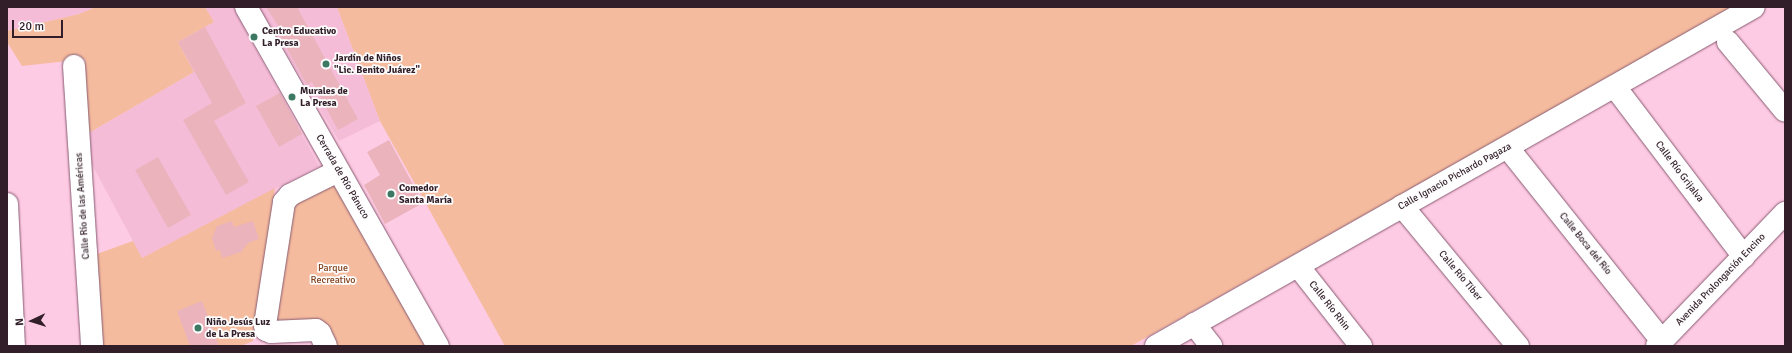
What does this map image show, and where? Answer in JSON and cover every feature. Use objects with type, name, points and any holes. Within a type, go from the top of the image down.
[{"type":"street","name":"Cerrada de Río Pánuco","points":[[246,7],[338,171],[406,286],[438,346]]},
{"type":"street","name":"Calle Ignacio Pichardo Pagaza","points":[[1156,346],[1402,206],[1508,148],[1754,7]]},
{"type":"street","points":[[1728,42],[1785,111]]},
{"type":"street","name":"Calle Río de las Américas","points":[[74,66],[92,346]]},
{"type":"street","name":"Calle Río Grijalva","points":[[1615,87],[1744,257]]},
{"type":"street","name":"Calle Boca del Río","points":[[1508,148],[1660,343]]},
{"type":"street","points":[[326,346],[320,333],[316,330],[271,332],[266,330],[265,325],[284,202],[290,195],[338,171]]},
{"type":"street","points":[[7,204],[9,315],[14,346]]},
{"type":"street","name":"Calle Río Tiber","points":[[1402,206],[1518,346]]},
{"type":"street","name":"Avenida Prolongación Encino","points":[[1660,343],[1785,213]]},
{"type":"street","name":"Calle Río Rhin","points":[[1298,266],[1361,346]]},
{"type":"street","points":[[1194,324],[1211,346]]},
{"type":"shaded area","points":[[7,7],[96,7],[79,14],[7,31]]},
{"type":"shaded area","points":[[205,7],[233,7],[319,166],[142,258],[88,157],[87,134],[194,72],[178,42],[214,22]]},
{"type":"shaded area","name":"Jardín de Niños \"Lic. Benito Juárez\"","points":[[259,7],[337,7],[380,121],[339,141]]},
{"type":"green space","points":[[96,7],[205,7],[214,22],[178,42],[194,72],[87,134],[85,59],[22,66],[7,42],[7,31],[79,14]]},
{"type":"green space","points":[[337,7],[1734,7],[1131,346],[505,346],[380,121]]},
{"type":"green space","name":"Parque Recreativo","points":[[340,177],[431,346],[335,346],[271,329],[293,203]]},
{"type":"green space","points":[[275,188],[253,341],[241,346],[102,346],[97,254],[133,241],[142,258]]},
{"type":"building","points":[[266,7],[297,7],[358,119],[338,130],[312,82],[307,85],[276,29],[279,27]]},
{"type":"building","points":[[205,27],[246,103],[214,121],[249,182],[226,195],[183,120],[212,103],[178,42]]},
{"type":"building","points":[[280,93],[302,134],[279,147],[256,106]]},
{"type":"building","points":[[389,140],[423,203],[385,224],[364,185],[380,175],[367,152]]},
{"type":"building","points":[[158,157],[191,215],[168,228],[135,170]]},
{"type":"building","points":[[232,221],[234,227],[253,221],[259,239],[248,243],[241,252],[222,258],[220,250],[216,251],[212,238],[217,226]]},
{"type":"building","name":"Niño Jesús Luz de La Presa","points":[[202,301],[219,346],[190,346],[177,311]]},
{"type":"place","name":"Centro Educativo La Presa","points":[[254,37]]},
{"type":"place","name":"Jardín de Niños \"Lic. Benito Juárez\"","points":[[326,64]]},
{"type":"place","name":"Murales de La Presa","points":[[292,97]]},
{"type":"place","name":"Comedor Santa María","points":[[391,194]]},
{"type":"place","name":"Niño Jesús Luz de La Presa","points":[[198,328]]}]
